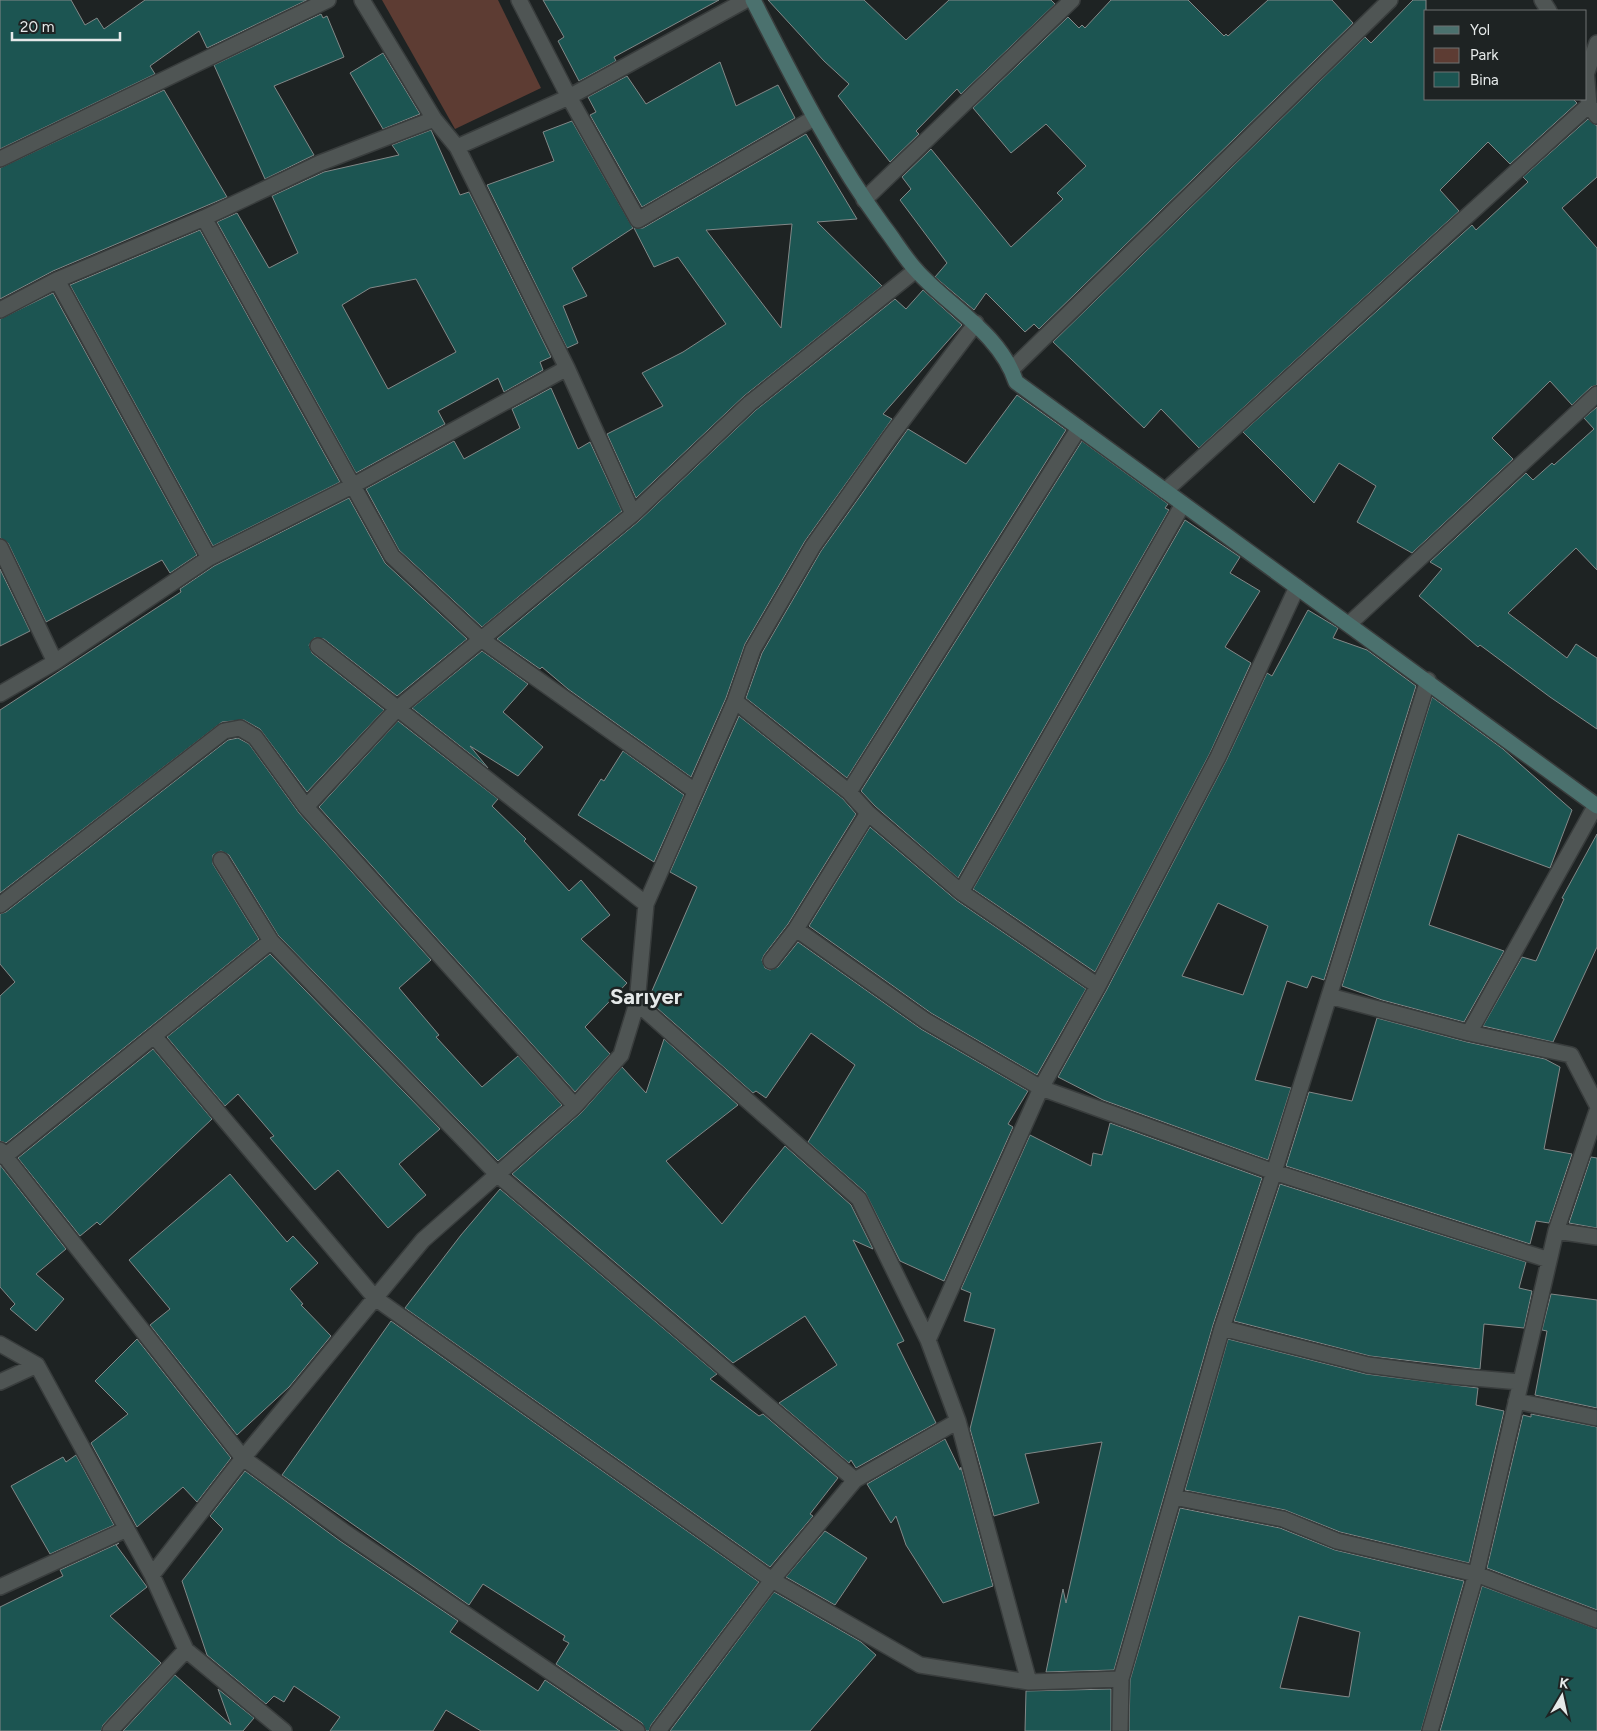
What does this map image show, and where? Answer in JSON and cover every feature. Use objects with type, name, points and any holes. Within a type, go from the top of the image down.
[{"type":"main road","points":[[753,0],[814,118],[864,200],[916,270],[976,323],[1012,369],[1016,382],[1428,680],[1597,805]]},
{"type":"street","points":[[0,159],[328,0]]},
{"type":"street","points":[[362,0],[434,119],[457,147],[568,368],[633,514]]},
{"type":"street","points":[[519,0],[569,98],[638,220],[814,118]]},
{"type":"street","points":[[457,147],[569,98],[746,0]]},
{"type":"street","points":[[864,200],[1072,0]]},
{"type":"street","points":[[1012,369],[1390,0]]},
{"type":"street","points":[[1587,68],[1597,43]]},
{"type":"street","points":[[1165,491],[1593,111],[1587,77]]},
{"type":"street","points":[[0,310],[56,280],[204,218],[320,163],[434,119]]},
{"type":"street","points":[[204,218],[392,556],[481,639],[695,791]]},
{"type":"street","points":[[306,807],[398,708],[633,514],[750,402],[916,270]]},
{"type":"street","points":[[56,280],[209,558]]},
{"type":"street","points":[[152,1575],[243,1458],[423,1240],[575,1106],[621,1055],[637,1003],[646,904],[735,701],[753,649],[813,546],[890,437],[976,323]]},
{"type":"street","points":[[0,694],[55,662],[209,558],[352,486],[568,368]]},
{"type":"street","points":[[1349,624],[1597,394]]},
{"type":"street","points":[[849,792],[1079,428]]},
{"type":"street","points":[[961,892],[1184,504]]},
{"type":"street","points":[[0,547],[55,662]]},
{"type":"street","points":[[928,1340],[1041,1088],[1098,986],[1218,757],[1297,587]]},
{"type":"street","points":[[318,646],[646,904]]},
{"type":"street","points":[[1120,1731],[1120,1679],[1222,1328],[1274,1172],[1428,680]]},
{"type":"street","points":[[735,701],[849,792],[868,813],[961,892],[1098,986]]},
{"type":"street","points":[[0,905],[224,731],[240,728],[255,737],[306,807],[575,1106]]},
{"type":"street","points":[[1469,1033],[1597,805]]},
{"type":"street","points":[[771,961],[796,929],[868,813]]},
{"type":"street","points":[[221,860],[271,941],[498,1174],[855,1480]]},
{"type":"street","points":[[796,929],[926,1021],[1041,1088],[1274,1172],[1549,1260]]},
{"type":"street","points":[[271,941],[154,1036],[2,1153],[243,1458],[346,1533],[637,1731]]},
{"type":"street","points":[[1329,996],[1469,1033],[1571,1055],[1597,1105]]},
{"type":"street","points":[[637,1003],[859,1199],[928,1340],[958,1421],[1029,1682]]},
{"type":"street","points":[[154,1036],[375,1298],[772,1580],[920,1665],[1029,1682],[1120,1679]]},
{"type":"street","points":[[1430,1731],[1476,1574],[1556,1231],[1597,1111]]},
{"type":"street","points":[[1556,1231],[1597,1237]]},
{"type":"street","points":[[1222,1328],[1368,1365],[1451,1376],[1520,1382]]},
{"type":"street","points":[[0,1344],[37,1365],[152,1575],[186,1650],[284,1731]]},
{"type":"street","points":[[0,1382],[37,1365]]},
{"type":"street","points":[[1516,1401],[1597,1418]]},
{"type":"street","points":[[658,1731],[772,1580],[855,1480],[958,1421]]},
{"type":"street","points":[[1174,1497],[1283,1519],[1337,1541],[1476,1574],[1597,1620]]},
{"type":"street","points":[[0,1587],[127,1530]]},
{"type":"street","points":[[110,1731],[186,1650]]},
{"type":"green space","points":[[382,0],[498,0],[541,88],[455,129]]},
{"type":"building","points":[[0,0],[71,0],[85,25],[97,18],[104,29],[145,0],[307,0],[207,48],[199,31],[150,66],[155,74],[0,149]]},
{"type":"building","points":[[543,0],[719,0],[614,57],[616,61],[579,81],[558,41],[564,37]]},
{"type":"building","points":[[768,0],[864,0],[906,40],[949,0],[1051,0],[1055,4],[961,94],[957,89],[916,131],[919,134],[890,162],[838,96],[849,84],[824,61]]},
{"type":"building","points":[[1111,0],[1188,0],[1224,36],[1226,34],[1228,36],[1268,0],[1332,0],[1353,23],[1039,329],[1034,324],[1025,332],[986,293],[974,310],[935,277],[947,263],[900,200],[911,189],[902,177],[931,149],[1011,247],[1063,199],[1057,193],[1086,166],[1046,124],[1011,153],[973,108],[1068,17],[1079,28],[1082,25],[1085,28]]},
{"type":"building","points":[[1413,0],[1426,0],[1426,10],[1424,10],[1424,100],[1574,100],[1577,103],[1510,164],[1488,142],[1440,190],[1459,211],[1199,448],[1161,409],[1144,428],[1053,342],[1365,37],[1371,43]]},
{"type":"building","points":[[321,14],[323,18],[327,16],[344,57],[274,86],[314,155],[265,179],[214,65]]},
{"type":"building","points":[[383,53],[420,114],[383,129],[350,73]]},
{"type":"building","points":[[720,62],[736,106],[778,85],[795,118],[642,207],[590,115],[596,112],[588,97],[627,76],[646,104]]},
{"type":"building","points":[[164,90],[227,197],[53,271],[0,299],[0,168]]},
{"type":"building","points":[[1588,119],[1597,126],[1597,177],[1562,208],[1597,248],[1597,385],[1591,387],[1572,405],[1550,381],[1492,438],[1513,459],[1412,553],[1357,522],[1376,486],[1339,463],[1314,503],[1243,432],[1472,225],[1476,230],[1528,182],[1523,177]]},
{"type":"building","points":[[572,121],[633,228],[572,268],[587,296],[563,306],[578,343],[567,348],[487,185],[554,161],[543,132]]},
{"type":"building","points":[[431,130],[460,195],[469,192],[551,357],[540,362],[543,370],[504,392],[498,378],[438,411],[445,424],[356,473],[217,222],[237,213],[269,268],[298,253],[272,196],[324,172],[399,155],[392,145]],"holes":[[[416,279],[456,352],[388,389],[342,305],[370,288]]]},
{"type":"building","points":[[806,134],[857,219],[817,222],[882,286],[744,396],[636,498],[607,434],[663,406],[642,373],[683,352],[726,324],[678,257],[654,267],[634,228],[643,228]],"holes":[[[792,224],[781,328],[706,230]]]},
{"type":"building","points":[[200,230],[340,482],[213,546],[70,285]]},
{"type":"building","points":[[923,290],[962,325],[883,414],[892,419],[805,541],[745,644],[726,698],[691,777],[568,689],[542,667],[540,669],[497,639],[639,521],[756,410],[895,299],[906,309]]},
{"type":"building","points":[[53,293],[197,555],[170,573],[162,560],[46,622],[8,543],[0,538],[0,319]]},
{"type":"building","points":[[551,388],[578,449],[590,442],[622,511],[482,627],[399,550],[366,489],[454,441],[464,459],[520,428],[512,409]]},
{"type":"building","points":[[1017,395],[1066,430],[847,778],[746,698],[762,653],[821,551],[908,429],[966,464]]},
{"type":"building","points":[[1597,407],[1597,570],[1576,548],[1508,613],[1567,658],[1576,644],[1597,658],[1597,729],[1480,645],[1478,647],[1419,596],[1442,569],[1430,562],[1526,473],[1533,480],[1552,463],[1554,465],[1594,429],[1584,418]]},
{"type":"building","points":[[1082,441],[1168,504],[1165,508],[1169,510],[958,878],[875,806],[861,791]]},
{"type":"building","points":[[349,498],[385,563],[467,639],[397,696],[324,639],[314,638],[309,645],[312,653],[384,710],[307,792],[260,729],[244,720],[222,722],[0,893],[0,710],[181,592],[180,589],[214,566]]},
{"type":"building","points":[[1185,520],[1240,557],[1230,573],[1260,591],[1225,647],[1251,663],[1210,753],[1095,972],[973,889]]},
{"type":"building","points":[[0,569],[30,631],[0,646]]},
{"type":"building","points":[[1308,610],[1338,628],[1333,638],[1367,650],[1416,686],[1324,980],[1312,976],[1307,988],[1287,981],[1255,1080],[1291,1088],[1268,1160],[1103,1100],[1058,1077],[1106,991],[1226,761],[1267,673],[1272,676]],"holes":[[[1218,903],[1268,926],[1243,995],[1182,976]]]},
{"type":"building","points":[[482,651],[528,684],[503,712],[543,747],[518,776],[470,746],[488,768],[412,708]]},
{"type":"building","points":[[1432,697],[1503,749],[1572,810],[1550,868],[1458,834],[1429,925],[1504,951],[1464,1022],[1382,1000],[1342,986]]},
{"type":"building","points":[[739,716],[843,799],[856,814],[788,924],[764,955],[762,960],[765,968],[770,970],[778,967],[798,942],[921,1029],[1028,1091],[1008,1124],[1013,1127],[944,1281],[900,1261],[865,1192],[808,1142],[855,1065],[811,1033],[766,1098],[756,1091],[753,1093],[648,1000],[697,887],[670,872]]},
{"type":"building","points":[[398,721],[498,799],[492,806],[526,839],[524,841],[569,891],[581,880],[610,915],[581,939],[627,983],[585,1027],[610,1054],[575,1092],[319,807]]},
{"type":"building","points":[[238,738],[249,744],[299,813],[431,960],[399,988],[439,1035],[436,1037],[482,1087],[518,1056],[562,1105],[498,1161],[278,935],[229,855],[221,851],[213,855],[213,864],[259,939],[6,1143],[0,1141],[0,996],[15,982],[0,964],[0,914],[6,912],[228,740]]},
{"type":"building","points":[[623,751],[684,795],[654,862],[578,815],[601,779],[604,781]]},
{"type":"building","points":[[870,827],[956,900],[1086,989],[1037,1075],[931,1013],[809,926]]},
{"type":"building","points":[[1597,834],[1597,947],[1553,1042],[1483,1026],[1522,957],[1536,961],[1564,899],[1562,898]]},
{"type":"building","points":[[270,954],[440,1129],[399,1164],[426,1195],[388,1228],[338,1170],[315,1190],[270,1138],[274,1136],[238,1094],[225,1106],[167,1037]]},
{"type":"building","points":[[1377,1018],[1467,1042],[1545,1059],[1560,1067],[1544,1149],[1572,1154],[1549,1223],[1536,1221],[1530,1244],[1286,1166],[1309,1092],[1352,1101]]},
{"type":"building","points":[[664,1039],[738,1105],[666,1161],[722,1224],[785,1146],[851,1205],[873,1249],[853,1240],[904,1341],[897,1344],[936,1423],[856,1468],[851,1460],[849,1463],[779,1403],[837,1365],[805,1316],[733,1363],[512,1174],[581,1113],[622,1067],[646,1093]]},
{"type":"building","points":[[153,1049],[212,1119],[100,1225],[97,1222],[80,1236],[18,1158]]},
{"type":"building","points":[[1110,1123],[1262,1178],[1213,1325],[1114,1670],[1046,1672],[1063,1589],[1066,1603],[1102,1442],[1025,1454],[1039,1503],[994,1516],[970,1429],[995,1329],[964,1321],[971,1293],[961,1289],[1030,1135],[1091,1166],[1093,1153],[1102,1155]]},
{"type":"building","points":[[1591,1157],[1597,1158],[1597,1228],[1569,1223]]},
{"type":"building","points":[[0,1165],[66,1249],[36,1274],[64,1299],[36,1331],[10,1309],[15,1304],[0,1287]]},
{"type":"building","points":[[230,1174],[287,1242],[293,1236],[318,1263],[290,1289],[303,1304],[301,1305],[331,1336],[289,1387],[237,1435],[150,1325],[170,1309],[129,1260]]},
{"type":"building","points":[[1280,1184],[1526,1262],[1519,1288],[1532,1291],[1524,1328],[1484,1324],[1480,1369],[1370,1356],[1234,1321]]},
{"type":"building","points":[[500,1189],[717,1374],[710,1379],[759,1416],[763,1414],[838,1478],[810,1514],[813,1516],[770,1567],[405,1308],[461,1235]]},
{"type":"building","points":[[1551,1294],[1597,1300],[1597,1408],[1535,1395],[1547,1331],[1542,1330]]},
{"type":"building","points":[[391,1321],[759,1582],[651,1725],[649,1731],[646,1731],[642,1723],[556,1664],[569,1643],[563,1640],[565,1636],[483,1584],[469,1605],[282,1475]]},
{"type":"building","points":[[137,1339],[231,1458],[197,1502],[183,1487],[137,1527],[91,1443],[128,1414],[95,1381]]},
{"type":"building","points":[[1228,1339],[1366,1374],[1478,1388],[1476,1405],[1504,1411],[1469,1563],[1340,1532],[1285,1510],[1185,1490]]},
{"type":"building","points":[[1531,1414],[1597,1427],[1597,1610],[1487,1568],[1523,1415],[1531,1417]]},
{"type":"building","points":[[945,1439],[960,1470],[961,1467],[993,1586],[943,1603],[906,1545],[896,1516],[891,1523],[867,1484]]},
{"type":"building","points":[[76,1455],[114,1525],[50,1554],[11,1486],[63,1457],[66,1462]]},
{"type":"building","points":[[245,1471],[340,1541],[458,1621],[450,1632],[538,1691],[545,1680],[620,1731],[481,1731],[446,1710],[433,1731],[330,1731],[340,1717],[294,1686],[284,1702],[274,1696],[266,1704],[207,1655],[182,1581],[223,1529],[210,1516]]},
{"type":"building","points":[[1180,1508],[1280,1528],[1335,1550],[1464,1581],[1421,1731],[1129,1731],[1130,1680]],"holes":[[[1299,1616],[1360,1632],[1349,1697],[1280,1688]]]},
{"type":"building","points":[[825,1531],[867,1558],[835,1605],[786,1577]]},
{"type":"building","points":[[119,1543],[116,1545],[147,1587],[110,1616],[161,1663],[103,1725],[101,1731],[0,1731],[0,1607],[63,1576],[60,1570]]},
{"type":"building","points":[[1482,1586],[1597,1629],[1597,1731],[1440,1731]]},
{"type":"building","points":[[774,1592],[861,1642],[876,1655],[810,1731],[670,1731]]},
{"type":"building","points":[[175,1675],[231,1725],[218,1689],[254,1718],[243,1731],[123,1731]]},
{"type":"building","points":[[1111,1689],[1111,1731],[1025,1731],[1026,1691]]},
{"type":"district","name":"Sarıyer","points":[[646,996]]}]
